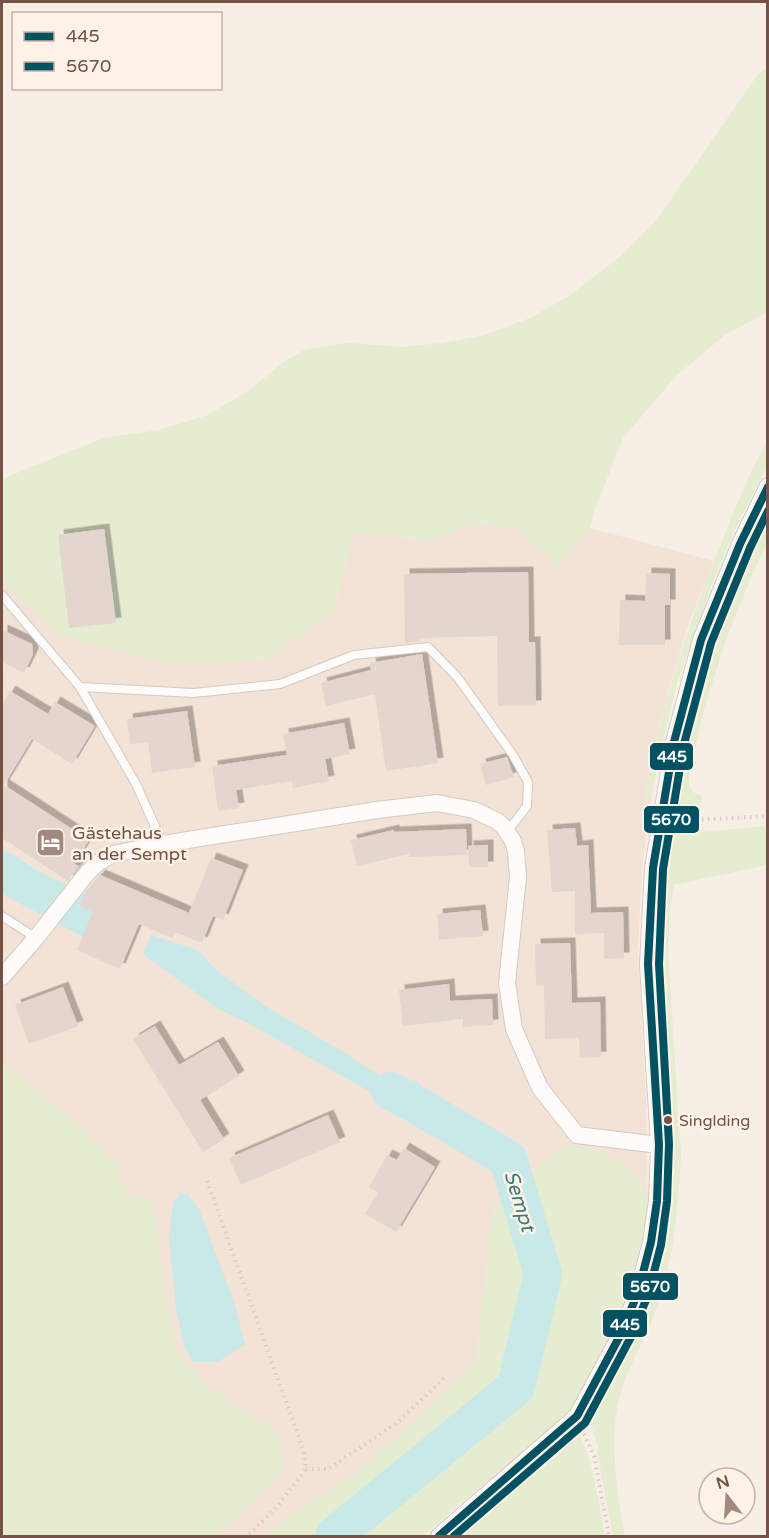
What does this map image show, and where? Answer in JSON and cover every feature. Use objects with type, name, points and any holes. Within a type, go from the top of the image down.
[{"type":"street","points":[[439,1536],[577,1416],[622,1332],[638,1292],[651,1242],[657,1201],[658,1145],[648,964],[653,868],[660,822],[674,742],[700,640],[740,544],[768,486]]},
{"type":"street","points":[[2,977],[88,872],[113,854],[377,810],[438,803],[474,810],[497,821],[513,841],[516,851],[518,877],[507,983],[514,1029],[540,1088],[577,1135],[658,1145]]},
{"type":"lane","points":[[2,595],[80,687],[136,784],[163,844]]},
{"type":"lane","points":[[80,687],[194,693],[280,684],[354,655],[428,648],[458,678],[513,755],[528,782],[527,806],[507,832]]},
{"type":"lane","points":[[2,916],[36,938]]},
{"type":"path","points":[[681,821],[768,816]]},
{"type":"path","points":[[207,1181],[304,1452],[306,1469],[275,1509],[247,1536]]},
{"type":"path","points":[[306,1469],[328,1469],[398,1422],[444,1378]]},
{"type":"path","points":[[577,1416],[594,1456],[609,1536]]},
{"type":"shaded area","points":[[479,522],[520,530],[557,566],[590,528],[714,561],[690,620],[671,681],[654,746],[644,800],[652,794],[642,870],[638,952],[646,1098],[648,1203],[640,1182],[622,1161],[591,1149],[564,1146],[493,1206],[476,1363],[359,1471],[262,1536],[204,1536],[2,1138],[2,581],[62,636],[172,664],[268,659],[335,609],[354,531],[430,541]]},
{"type":"green space","points":[[767,68],[767,312],[725,335],[677,375],[623,438],[595,509],[590,528],[557,566],[520,530],[479,522],[431,541],[354,531],[335,609],[268,659],[172,664],[62,636],[2,581],[2,479],[104,438],[159,430],[208,415],[248,391],[284,362],[304,350],[348,343],[402,347],[442,343],[485,335],[530,318],[569,296],[622,255],[656,221],[756,77]]},
{"type":"green space","points":[[767,442],[767,466],[715,576],[676,686],[652,794],[644,802],[657,737],[684,643],[735,510]]},
{"type":"green space","points":[[767,508],[767,543],[725,642],[703,713],[689,776],[691,789],[702,796],[699,818],[687,817],[680,814],[671,804],[687,728],[721,616]]},
{"type":"green space","points":[[767,826],[767,865],[674,885],[668,952],[681,1155],[678,1195],[667,1274],[650,1324],[624,1384],[617,1409],[615,1456],[625,1536],[613,1536],[597,1451],[599,1450],[590,1422],[592,1413],[589,1410],[637,1323],[648,1293],[664,1229],[669,1169],[673,1155],[669,1148],[657,939],[665,849],[674,836],[680,834]]},
{"type":"green space","points":[[2,1063],[83,1129],[116,1164],[126,1193],[153,1202],[163,1279],[177,1352],[210,1388],[277,1432],[285,1465],[258,1499],[214,1536],[2,1536]]},
{"type":"green space","points":[[564,1146],[591,1149],[622,1161],[637,1176],[648,1203],[644,1234],[624,1310],[573,1408],[423,1536],[262,1536],[359,1471],[476,1363],[493,1206]]},
{"type":"green space","points":[[579,1435],[589,1457],[605,1536],[456,1536],[504,1498],[551,1456],[564,1440]]},
{"type":"water","points":[[151,935],[198,950],[217,971],[267,1007],[384,1079],[418,1081],[441,1128],[426,1131],[402,1110],[252,1025],[217,1008],[143,954]]},
{"type":"water","points":[[181,1193],[188,1195],[199,1209],[235,1305],[245,1344],[218,1362],[193,1362],[185,1348],[176,1309],[169,1237],[173,1202]]},
{"type":"building","points":[[104,529],[116,623],[69,628],[58,535]]},
{"type":"building","points":[[528,572],[529,642],[535,642],[536,706],[498,706],[497,636],[419,638],[420,641],[405,643],[404,574]]},
{"type":"building","points":[[646,573],[670,574],[670,605],[665,605],[665,645],[619,645],[620,600],[645,601]]},
{"type":"building","points":[[2,630],[32,644],[33,654],[24,673],[2,662]]},
{"type":"building","points":[[422,654],[438,763],[386,771],[375,694],[326,706],[321,683],[371,670],[370,663]]},
{"type":"building","points":[[10,691],[48,714],[55,702],[95,726],[72,764],[32,739],[4,785],[89,840],[74,864],[79,866],[68,881],[2,838],[2,705]]},
{"type":"building","points":[[187,711],[195,767],[152,773],[148,742],[130,744],[127,719]]},
{"type":"building","points":[[344,723],[350,754],[325,759],[329,781],[293,788],[292,781],[236,790],[239,808],[218,811],[212,766],[287,755],[283,734]]},
{"type":"building","points":[[507,757],[514,777],[486,785],[480,764]]},
{"type":"building","points":[[575,828],[577,846],[588,845],[591,913],[623,912],[624,958],[604,959],[604,933],[575,934],[575,891],[552,892],[547,830]]},
{"type":"building","points":[[466,829],[467,855],[409,857],[409,854],[357,866],[351,840],[394,830],[394,832]]},
{"type":"building","points":[[488,845],[488,867],[469,867],[468,846]]},
{"type":"building","points":[[211,858],[243,870],[223,920],[213,916],[202,943],[175,932],[172,938],[139,924],[120,969],[77,950],[93,912],[80,906],[85,892],[100,875],[189,913]]},
{"type":"building","points":[[480,910],[483,936],[439,940],[437,914]]},
{"type":"building","points":[[570,943],[572,1003],[600,1002],[601,1057],[580,1058],[579,1038],[545,1039],[544,986],[536,986],[535,944]]},
{"type":"building","points":[[449,984],[450,1001],[492,999],[493,1025],[463,1027],[463,1019],[403,1026],[399,990]]},
{"type":"building","points":[[63,987],[78,1026],[29,1044],[15,1005]]},
{"type":"building","points":[[155,1026],[179,1065],[218,1042],[239,1076],[200,1100],[224,1139],[203,1152],[133,1039]]},
{"type":"building","points":[[328,1115],[340,1142],[241,1185],[229,1158]]},
{"type":"building","points":[[404,1148],[435,1167],[396,1232],[365,1214],[378,1193],[369,1187],[387,1155],[397,1160]]},
{"type":"waterway","name":"Sempt","points":[[2,870],[23,884],[90,919]]},
{"type":"waterway","name":"Sempt","points":[[334,1536],[516,1387],[543,1274],[508,1159],[390,1091]]},
{"type":"transit line","name":"445","points":[[439,1536],[577,1416],[622,1332],[638,1292],[651,1242],[657,1201],[659,1145],[648,964],[653,868],[674,742],[701,640],[740,544],[768,487]]},
{"type":"transit line","name":"5670","points":[[454,1536],[585,1423],[631,1337],[648,1295],[661,1245],[667,1201],[669,1144],[659,964],[663,869],[684,744],[711,643],[750,548],[768,511]]},
{"type":"place","name":"Gästehaus an der Sempt","points":[[51,843]]},
{"type":"place","name":"Singlding","points":[[668,1120]]}]
